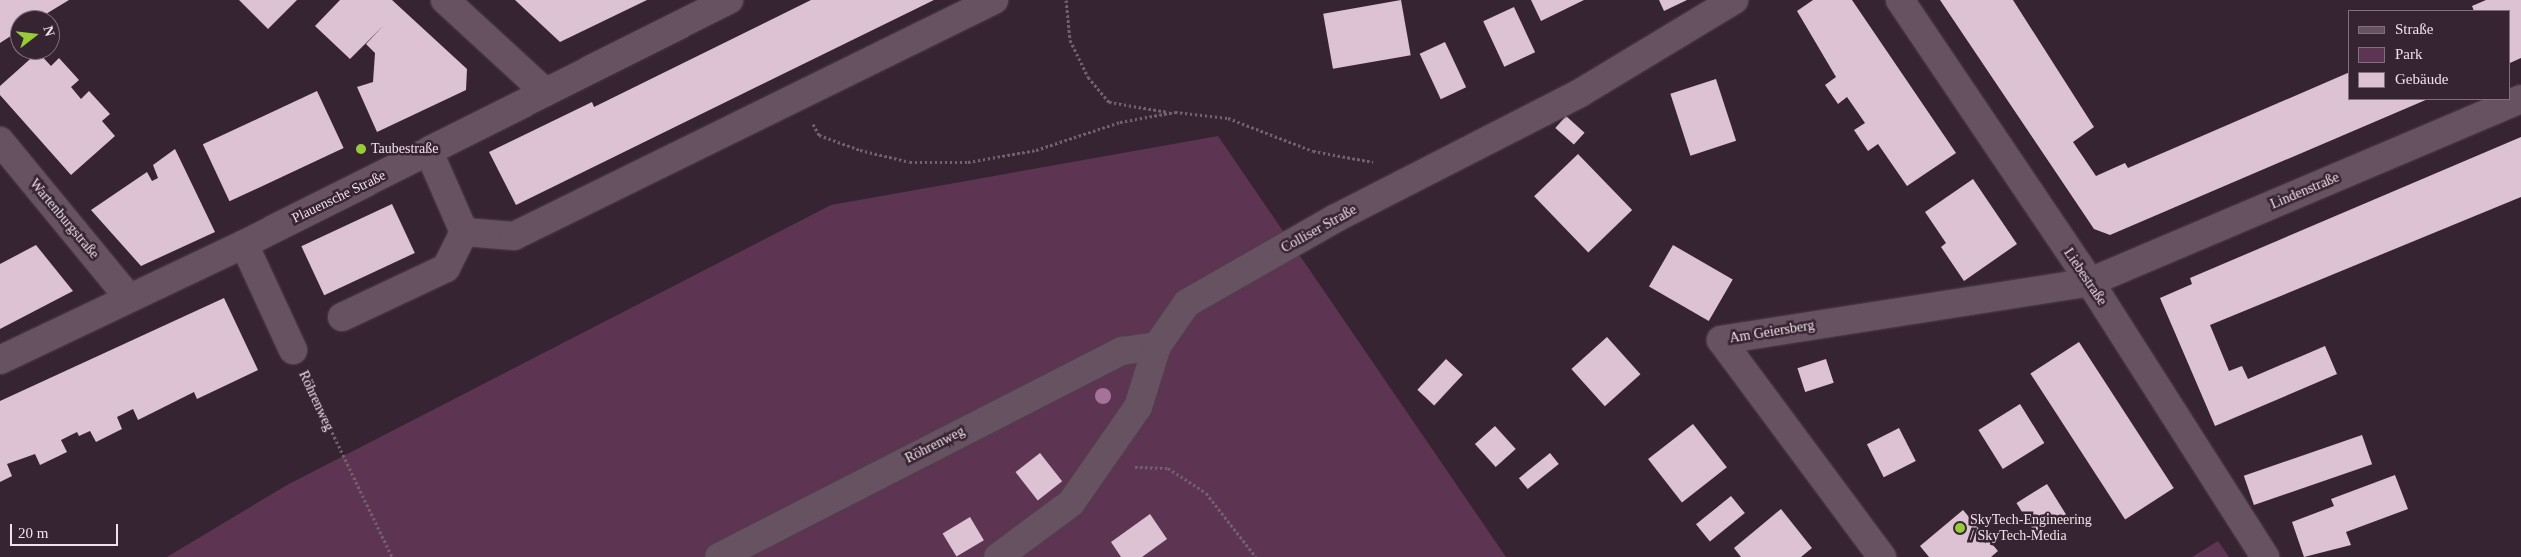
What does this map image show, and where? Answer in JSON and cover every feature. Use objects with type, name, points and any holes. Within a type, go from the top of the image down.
[{"type":"street","points":[[445,0],[545,92]]},
{"type":"street","name":"Plauensche Straße","points":[[0,360],[128,297],[244,244],[730,0]]},
{"type":"street","points":[[464,232],[514,236],[994,0]]},
{"type":"street","name":"Colliser Straße","points":[[998,557],[1071,503],[1138,407],[1157,346],[1187,303],[1336,218],[1580,93],[1734,0]]},
{"type":"street","name":"Liebestraße","points":[[1900,0],[2090,282],[2265,557]]},
{"type":"street","name":"Lindenstraße","points":[[2090,282],[2521,100]]},
{"type":"street","name":"Wartenburgstraße","points":[[0,141],[128,297]]},
{"type":"street","points":[[429,152],[464,232]]},
{"type":"street","points":[[342,317],[446,268],[464,232]]},
{"type":"street","points":[[244,244],[293,350]]},
{"type":"street","name":"Am Geiersberg","points":[[1882,557],[1721,340],[2090,282]]},
{"type":"street","name":"Röhrenweg","points":[[719,557],[1122,351],[1157,346]]},
{"type":"path","points":[[1066,0],[1070,40],[1088,77],[1109,102],[1228,118],[1313,151],[1380,163]]},
{"type":"path","points":[[819,135],[910,162],[968,162],[1036,150],[1120,122],[1175,112]]},
{"type":"path","name":"Röhrenweg","points":[[293,350],[392,557]]},
{"type":"path","points":[[1097,466],[1168,468],[1206,494],[1256,557]]},
{"type":"green space","points":[[1218,136],[1506,557],[167,557],[287,485],[831,205]]},
{"type":"green space","points":[[2218,541],[2229,557],[2192,557]]},
{"type":"building","points":[[0,0],[69,0],[52,10],[10,10],[10,36],[0,43]]},
{"type":"building","points":[[239,0],[297,0],[268,29]]},
{"type":"building","points":[[340,0],[392,0],[467,69],[466,90],[377,132],[357,87],[373,82],[375,53],[366,44],[383,26],[350,59],[315,26]]},
{"type":"building","points":[[515,0],[647,0],[560,42]]},
{"type":"building","points":[[811,0],[934,0],[516,205],[489,152],[592,102],[594,107]]},
{"type":"building","points":[[1401,0],[1411,55],[1333,69],[1323,14]]},
{"type":"building","points":[[1531,0],[1584,0],[1541,21]]},
{"type":"building","points":[[1659,0],[1687,0],[1664,11]]},
{"type":"building","points":[[1813,0],[1852,0],[1956,153],[1907,186],[1878,144],[1868,151],[1854,130],[1865,123],[1847,97],[1838,104],[1825,85],[1836,77],[1797,11]]},
{"type":"building","points":[[1940,0],[2013,0],[2094,127],[2073,142],[2096,176],[2125,163],[2128,168],[2348,73],[2348,100],[2426,100],[2110,235],[2094,229]]},
{"type":"building","points":[[2486,0],[2521,0],[2521,58],[2511,63],[2511,10],[2474,10],[2472,6]]},
{"type":"building","points":[[1514,7],[1535,52],[1504,67],[1483,21]]},
{"type":"building","points":[[1445,42],[1466,87],[1441,99],[1420,54]]},
{"type":"building","points":[[60,59],[79,80],[71,87],[81,99],[89,91],[110,114],[102,121],[115,136],[71,175],[0,95],[0,86],[29,60],[45,60],[51,66]]},
{"type":"building","points":[[1716,79],[1736,141],[1690,156],[1670,94]]},
{"type":"building","points":[[317,91],[344,148],[229,201],[203,144]]},
{"type":"building","points":[[1566,116],[1585,133],[1574,145],[1555,128]]},
{"type":"building","points":[[2521,137],[2521,197],[2210,325],[2229,371],[2242,366],[2248,379],[2325,346],[2337,374],[2215,426],[2160,298],[2192,284],[2190,278]]},
{"type":"building","points":[[175,149],[215,232],[141,266],[91,210],[147,172],[152,181],[158,178],[153,165]]},
{"type":"building","points":[[1578,154],[1632,210],[1588,252],[1534,196]]},
{"type":"building","points":[[1973,179],[2017,244],[1964,281],[1941,247],[1946,243],[1925,212]]},
{"type":"building","points":[[392,204],[415,253],[324,295],[301,246]]},
{"type":"building","points":[[36,245],[73,291],[0,329],[0,264]]},
{"type":"building","points":[[1673,245],[1733,280],[1709,321],[1649,287]]},
{"type":"building","points":[[224,298],[258,370],[197,399],[194,392],[138,420],[133,409],[117,417],[122,429],[96,442],[90,431],[79,436],[77,432],[61,440],[67,452],[40,465],[35,454],[7,464],[12,476],[0,482],[0,401]]},
{"type":"building","points":[[1607,337],[1640,374],[1605,406],[1571,369]]},
{"type":"building","points":[[2079,342],[2174,488],[2125,520],[2030,374]]},
{"type":"building","points":[[1446,359],[1463,375],[1434,405],[1417,390]]},
{"type":"building","points":[[1826,359],[1834,383],[1805,392],[1797,368]]},
{"type":"building","points":[[2020,404],[2044,443],[2003,469],[1978,430]]},
{"type":"building","points":[[1693,424],[1727,467],[1682,502],[1648,459]]},
{"type":"building","points":[[1495,426],[1516,449],[1496,467],[1475,444]]},
{"type":"building","points":[[1899,428],[1916,461],[1884,477],[1867,444]]},
{"type":"building","points":[[2362,435],[2372,464],[2254,505],[2244,476]]},
{"type":"building","points":[[1040,453],[1062,481],[1038,500],[1016,472]]},
{"type":"building","points":[[1550,453],[1559,464],[1528,489],[1519,478]]},
{"type":"building","points":[[2395,475],[2408,509],[2346,532],[2351,545],[2304,557],[2292,522],[2334,506],[2331,499]]},
{"type":"building","points":[[2047,484],[2066,515],[2036,534],[2016,503]]},
{"type":"building","points":[[1731,496],[1745,513],[1710,541],[1696,524]]},
{"type":"building","points":[[1781,509],[1812,548],[1801,557],[1741,557],[1734,548]]},
{"type":"building","name":"SkyTech-Engineering / SkyTech-Media","points":[[1963,510],[1998,551],[1991,557],[1929,557],[1920,546]]},
{"type":"building","points":[[1150,514],[1167,539],[1142,557],[1121,557],[1111,542]]},
{"type":"building","points":[[970,517],[984,540],[956,557],[943,533]]},
{"type":"place","name":"Taubestraße","points":[[361,149]]},
{"type":"place","name":"SkyTech-Engineering / SkyTech-Media","points":[[1960,528]]}]
